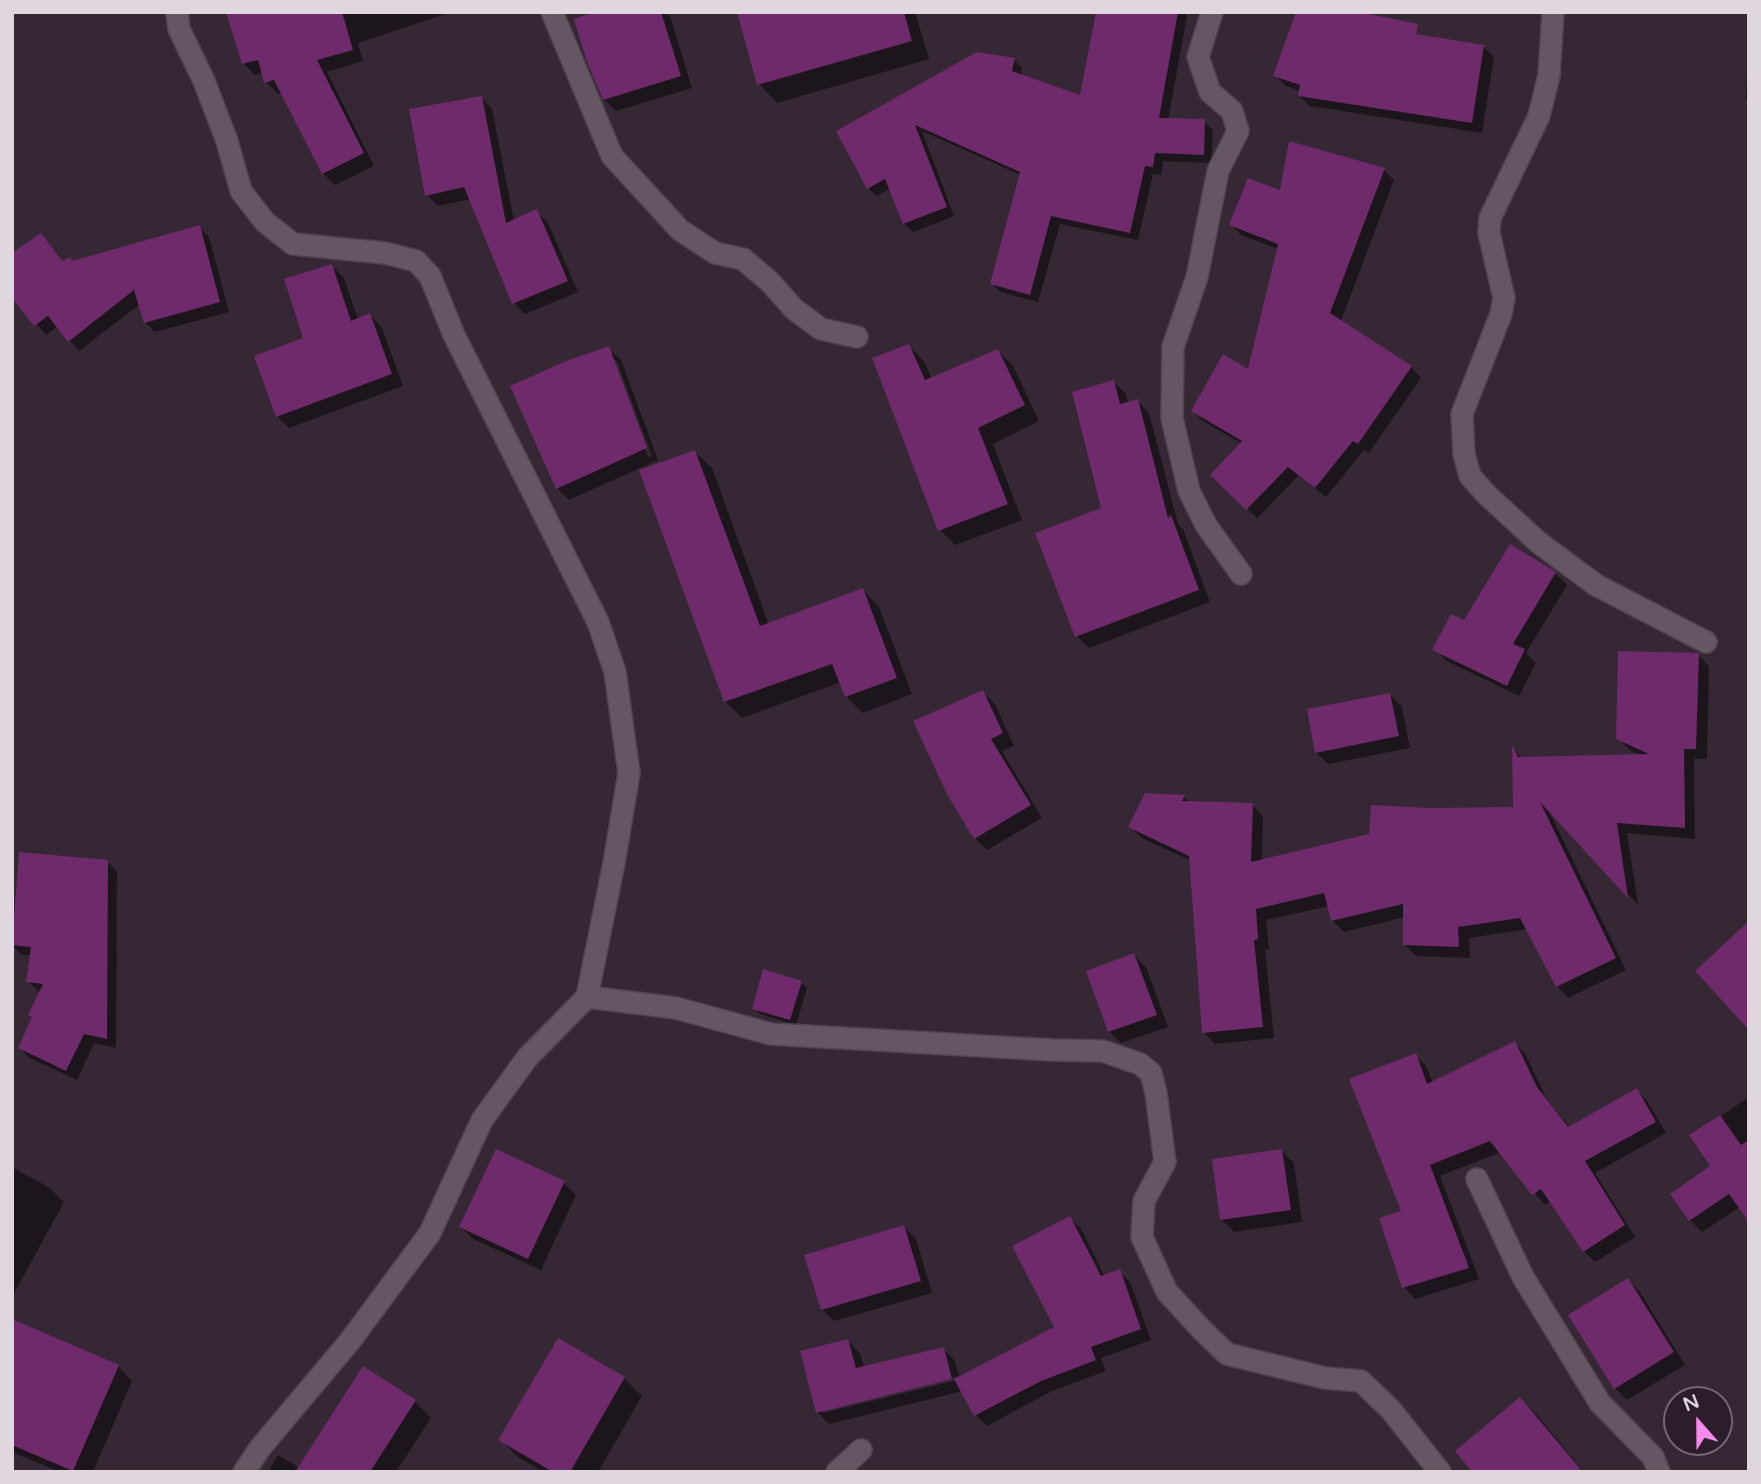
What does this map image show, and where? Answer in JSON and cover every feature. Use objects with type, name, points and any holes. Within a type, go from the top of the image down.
[{"type":"street","points":[[177,12],[178,29],[204,81],[227,141],[241,191],[265,222],[293,244],[385,253],[415,261],[430,276],[454,334],[598,622],[615,672],[629,773],[587,997],[527,1058],[482,1120],[430,1233],[350,1341],[260,1448],[244,1472]]},
{"type":"street","points":[[552,12],[612,156],[680,230],[715,253],[743,259],[770,282],[794,309],[821,329],[857,337]]},
{"type":"street","points":[[1212,12],[1199,57],[1210,92],[1232,111],[1238,131],[1218,171],[1197,277],[1173,347],[1172,418],[1189,491],[1206,525],[1241,574]]},
{"type":"street","points":[[1553,12],[1549,75],[1539,116],[1490,218],[1489,233],[1504,298],[1501,314],[1462,414],[1464,454],[1470,476],[1538,542],[1595,585],[1706,642]]},
{"type":"street","points":[[587,997],[676,1008],[771,1034],[1103,1051],[1140,1064],[1151,1073],[1154,1083],[1165,1162],[1144,1201],[1142,1237],[1167,1292],[1227,1354],[1325,1378],[1361,1381],[1391,1410],[1440,1472]]},
{"type":"street","points":[[1477,1179],[1523,1277],[1600,1403],[1653,1457],[1659,1472]]},
{"type":"street","points":[[837,1472],[862,1450]]},
{"type":"building","points":[[226,12],[342,12],[353,50],[317,60],[364,153],[322,174],[274,80],[264,83],[258,60],[242,64]]},
{"type":"building","points":[[595,12],[661,12],[681,76],[603,100],[586,59],[574,19]]},
{"type":"building","points":[[737,12],[904,12],[912,41],[757,85]]},
{"type":"building","points":[[1096,12],[1178,12],[1159,118],[1205,119],[1204,155],[1155,153],[1153,167],[1145,166],[1130,233],[1051,216],[1030,295],[990,284],[1020,172],[915,125],[947,207],[903,224],[885,179],[867,189],[836,131],[977,52],[1015,58],[1012,71],[1080,95]]},
{"type":"building","points":[[1296,12],[1359,12],[1418,24],[1416,34],[1484,45],[1472,123],[1298,96],[1300,85],[1273,76]]},
{"type":"building","points":[[482,96],[506,223],[537,209],[568,281],[512,304],[464,187],[425,196],[409,109]]},
{"type":"building","points":[[1289,141],[1385,168],[1330,313],[1412,366],[1358,444],[1353,441],[1315,488],[1288,467],[1246,510],[1210,475],[1242,441],[1191,411],[1223,354],[1248,369],[1278,244],[1229,225],[1248,178],[1280,190]]},
{"type":"building","points":[[200,225],[220,302],[144,323],[134,290],[68,342],[48,316],[34,326],[12,298],[12,253],[41,233],[62,261],[70,257],[72,261]]},
{"type":"building","points":[[332,264],[351,321],[370,313],[392,374],[276,417],[254,356],[303,338],[284,279]]},
{"type":"building","points":[[909,344],[925,380],[998,349],[1025,405],[978,428],[1008,504],[938,531],[872,358]]},
{"type":"building","points":[[609,346],[647,448],[556,489],[510,386]]},
{"type":"building","points":[[1114,380],[1120,404],[1138,399],[1168,518],[1171,515],[1199,590],[1075,637],[1035,533],[1101,508],[1072,392]]},
{"type":"building","points":[[695,450],[760,626],[863,588],[897,678],[845,697],[832,664],[724,702],[639,470]]},
{"type":"building","points":[[1510,544],[1556,572],[1513,644],[1525,649],[1507,686],[1432,650],[1451,614],[1464,620]]},
{"type":"building","points":[[1618,651],[1699,653],[1696,749],[1684,749],[1685,828],[1617,823],[1628,898],[1540,802],[1616,958],[1556,987],[1520,918],[1458,927],[1459,947],[1403,945],[1403,904],[1331,921],[1324,893],[1256,909],[1258,939],[1254,940],[1263,1027],[1202,1033],[1189,856],[1128,827],[1145,793],[1185,795],[1182,801],[1253,803],[1251,862],[1369,834],[1371,805],[1431,808],[1513,807],[1512,745],[1518,757],[1649,754],[1616,739]]},
{"type":"building","points":[[983,690],[1003,733],[991,739],[1031,805],[974,839],[947,794],[913,721]]},
{"type":"building","points":[[1390,693],[1399,736],[1315,753],[1307,709]]},
{"type":"building","points":[[19,852],[108,860],[107,1039],[84,1034],[66,1071],[18,1048],[32,1017],[28,1015],[43,984],[26,982],[31,947],[12,945]]},
{"type":"building","points":[[1749,921],[1749,1030],[1695,971]]},
{"type":"building","points":[[1134,953],[1157,1015],[1108,1032],[1086,971]]},
{"type":"building","points":[[763,969],[802,981],[790,1020],[752,1009]]},
{"type":"building","points":[[1515,1041],[1537,1087],[1568,1127],[1637,1088],[1656,1122],[1585,1161],[1625,1225],[1583,1252],[1541,1189],[1532,1195],[1490,1141],[1430,1165],[1469,1268],[1402,1288],[1379,1218],[1401,1211],[1349,1079],[1416,1053],[1427,1084]]},
{"type":"building","points":[[1720,1115],[1741,1145],[1749,1140],[1749,1222],[1729,1194],[1689,1221],[1670,1194],[1710,1166],[1689,1135]]},
{"type":"building","points":[[496,1149],[565,1181],[528,1259],[459,1227]]},
{"type":"building","points":[[1282,1149],[1291,1210],[1220,1220],[1212,1159]]},
{"type":"building","points":[[1070,1216],[1101,1276],[1120,1269],[1141,1329],[1091,1347],[1096,1360],[1041,1381],[974,1416],[954,1379],[1054,1327],[1012,1246]]},
{"type":"building","points":[[904,1225],[921,1281],[821,1310],[804,1255]]},
{"type":"building","points":[[1628,1278],[1674,1352],[1614,1389],[1568,1315]]},
{"type":"building","points":[[12,1319],[119,1365],[73,1471],[12,1445]]},
{"type":"building","points":[[558,1338],[625,1377],[570,1472],[553,1472],[498,1440]]},
{"type":"building","points":[[848,1339],[856,1368],[944,1347],[952,1379],[816,1413],[800,1351]]},
{"type":"building","points":[[363,1366],[416,1400],[370,1472],[295,1472]]},
{"type":"building","points":[[1520,1397],[1583,1472],[1472,1472],[1455,1451]]}]
